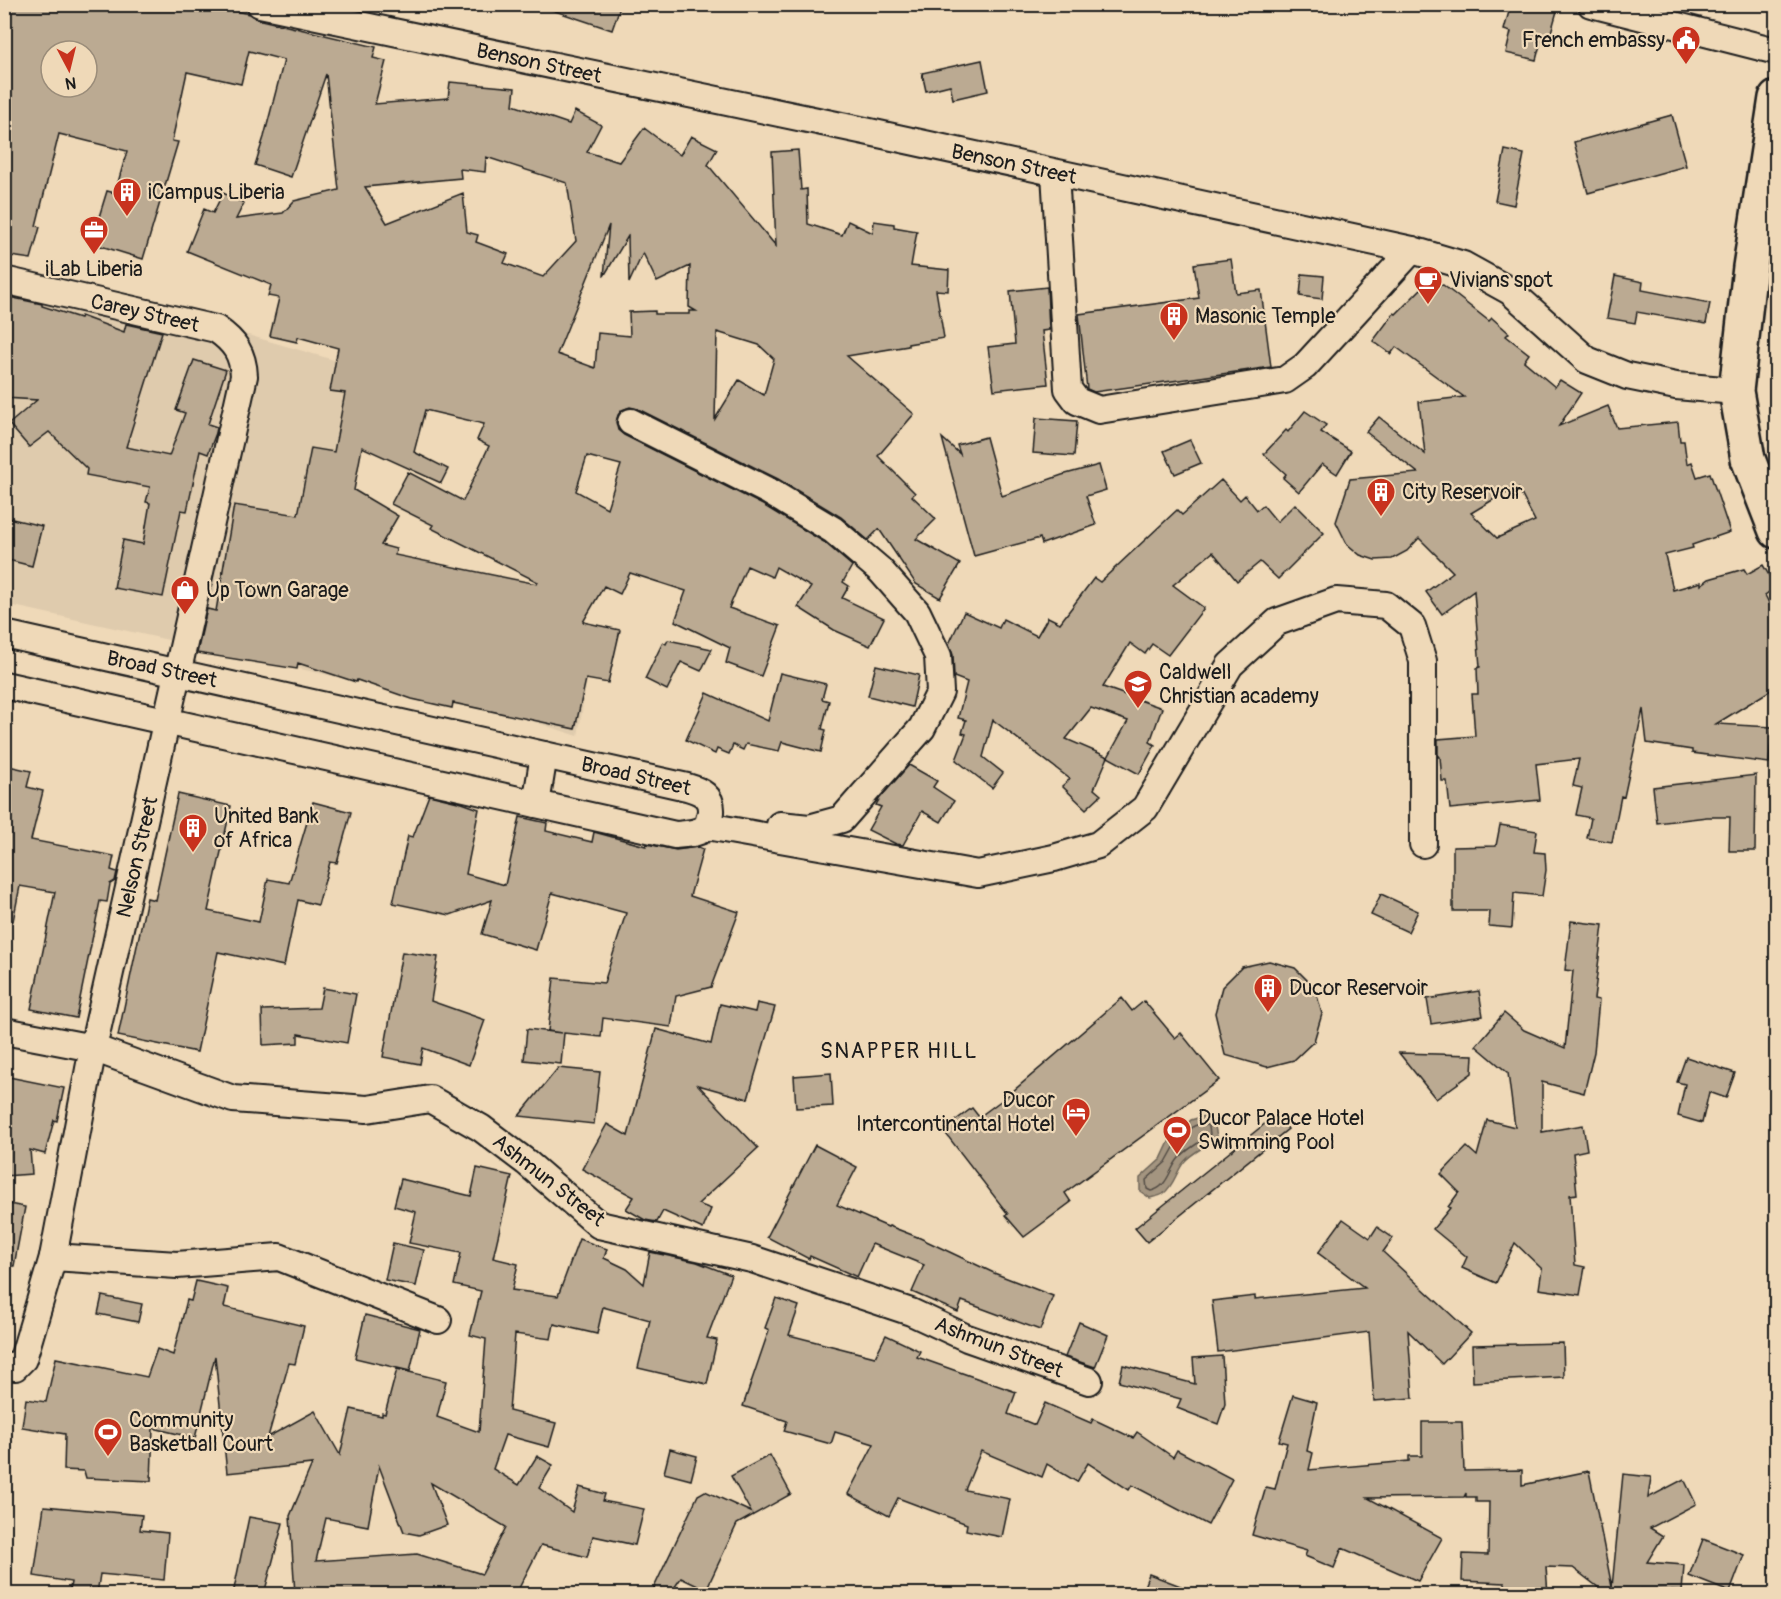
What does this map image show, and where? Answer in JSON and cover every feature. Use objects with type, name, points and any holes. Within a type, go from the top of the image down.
[{"type":"main road","points":[[1776,98],[1750,267],[1736,391],[1748,459],[1776,531]]},
{"type":"street","name":"Benson Street","points":[[260,4],[1412,250],[1463,265],[1510,291],[1587,360],[1627,376],[1676,386],[1736,391]]},
{"type":"street","points":[[1591,4],[1776,51]]},
{"type":"street","points":[[1055,173],[1068,389],[1077,401],[1100,410],[1285,380],[1305,366],[1412,250]]},
{"type":"street","name":"Carey Street","points":[[4,280],[216,329],[231,340],[241,354]]},
{"type":"street","name":"Nelson Street","points":[[14,1362],[53,1257],[93,1048],[240,400],[244,376],[241,354]]},
{"type":"street","points":[[631,422],[770,492],[833,530],[880,570],[917,612],[938,656],[940,692],[922,728],[842,819],[809,828],[709,821]]},
{"type":"street","points":[[709,821],[978,874],[1054,858],[1098,845],[1145,808],[1230,664],[1277,622],[1336,601],[1386,605],[1412,626],[1423,661],[1423,844]]},
{"type":"street","name":"Broad Street","points":[[4,634],[700,791],[707,797],[711,806],[709,821],[689,834],[675,835],[4,685]]},
{"type":"street","points":[[536,804],[544,755]]},
{"type":"street","name":"Ashmun Street","points":[[4,1032],[93,1048],[233,1099],[367,1110],[430,1099],[481,1128],[526,1162],[599,1225],[752,1259],[910,1312],[967,1338],[1089,1382]]},
{"type":"street","points":[[53,1257],[177,1265],[279,1257],[438,1320]]},
{"type":"shaded area","points":[[4,264],[365,369],[340,583],[516,666],[587,680],[578,736],[519,717],[5,604]]},
{"type":"water","name":"Ducor Palace Hotel Swimming Pool","points":[[1204,1116],[1214,1122],[1217,1136],[1184,1162],[1170,1187],[1163,1194],[1150,1198],[1140,1191],[1140,1178],[1161,1159],[1170,1140],[1191,1120]]},
{"type":"building","points":[[4,4],[164,4],[198,11],[199,4],[204,4],[249,14],[257,19],[376,47],[373,58],[386,61],[375,104],[448,98],[450,82],[515,88],[513,105],[569,124],[575,111],[601,125],[587,152],[619,162],[644,128],[680,155],[691,136],[717,149],[708,165],[776,246],[772,152],[798,150],[801,190],[807,189],[808,224],[842,235],[848,221],[873,233],[874,221],[917,231],[911,266],[949,270],[948,291],[936,290],[944,338],[847,356],[914,414],[878,456],[915,493],[912,496],[936,519],[916,539],[960,564],[940,598],[916,584],[879,529],[868,540],[841,517],[778,479],[630,407],[622,410],[616,422],[618,430],[624,435],[763,505],[824,542],[852,566],[843,582],[849,586],[842,598],[884,618],[870,646],[834,630],[798,607],[811,587],[776,567],[772,577],[747,566],[729,608],[780,626],[761,676],[726,663],[730,648],[675,621],[686,591],[630,573],[620,594],[604,586],[583,622],[620,630],[608,683],[586,679],[575,729],[453,703],[452,708],[412,699],[298,663],[297,669],[197,653],[207,609],[216,611],[234,505],[298,515],[311,448],[334,452],[345,393],[330,391],[338,348],[298,337],[297,342],[270,336],[279,298],[268,296],[271,285],[187,251],[204,209],[213,213],[223,193],[244,203],[236,219],[283,213],[294,201],[339,190],[326,74],[291,177],[255,165],[284,60],[249,51],[241,84],[187,72],[172,141],[178,142],[143,259],[91,243],[107,191],[115,193],[127,151],[59,134],[36,226],[40,227],[31,259],[4,255]],"holes":[[[486,157],[567,183],[576,241],[543,277],[504,263],[508,254],[476,242],[478,235],[467,232],[463,193],[387,223],[365,187],[461,178],[460,169],[485,172]],[[609,225],[604,276],[628,236],[629,283],[643,253],[657,282],[690,266],[689,307],[696,311],[689,311],[689,314],[655,314],[655,311],[629,312],[630,336],[598,333],[595,368],[557,354]],[[717,332],[759,345],[774,359],[764,395],[739,380],[715,419]],[[425,410],[484,424],[477,440],[489,446],[463,501],[408,472],[391,504],[433,525],[431,528],[538,582],[537,584],[395,555],[396,549],[381,545],[398,516],[354,490],[362,447],[441,483],[448,469],[414,452]],[[587,456],[621,465],[607,508],[576,491]]]},
{"type":"building","points":[[546,4],[621,4],[612,30],[546,8]]},
{"type":"building","points":[[1511,4],[1559,4],[1548,43],[1541,41],[1536,60],[1506,53],[1511,32],[1504,30]]},
{"type":"building","points":[[982,60],[988,91],[953,99],[950,85],[926,91],[922,73]]},
{"type":"building","points":[[1672,115],[1686,166],[1588,193],[1574,142]]},
{"type":"building","points":[[1505,150],[1524,154],[1514,205],[1495,201]]},
{"type":"building","name":"Masonic Temple","points":[[1231,259],[1236,293],[1261,290],[1271,367],[1094,392],[1087,389],[1079,314],[1199,298],[1194,264]]},
{"type":"building","points":[[1302,274],[1324,276],[1322,299],[1300,296]]},
{"type":"building","points":[[1615,276],[1643,282],[1642,290],[1710,303],[1706,324],[1637,312],[1635,323],[1607,318]]},
{"type":"building","points":[[1443,285],[1489,321],[1492,318],[1509,333],[1506,336],[1529,354],[1524,361],[1555,387],[1560,380],[1581,393],[1559,426],[1608,406],[1617,428],[1678,422],[1680,441],[1684,441],[1687,464],[1692,462],[1697,477],[1710,473],[1730,532],[1692,545],[1693,548],[1665,555],[1673,590],[1701,582],[1701,585],[1709,579],[1744,569],[1747,574],[1763,565],[1776,587],[1765,595],[1776,617],[1776,687],[1716,724],[1772,727],[1769,763],[1692,753],[1692,750],[1647,743],[1643,709],[1612,842],[1587,838],[1591,818],[1576,815],[1582,788],[1573,786],[1579,759],[1536,764],[1540,800],[1450,809],[1447,781],[1442,781],[1438,739],[1475,736],[1472,694],[1478,694],[1477,668],[1480,667],[1474,591],[1442,614],[1426,592],[1453,572],[1419,538],[1407,551],[1392,559],[1375,560],[1360,555],[1347,544],[1336,522],[1350,479],[1418,473],[1366,432],[1379,417],[1425,454],[1419,402],[1464,397],[1396,347],[1391,354],[1373,341],[1394,313],[1396,314],[1421,289]],"holes":[[[1518,488],[1535,521],[1497,538],[1471,513]]]},
{"type":"building","points":[[1047,287],[1049,330],[1042,331],[1048,384],[994,390],[988,347],[1015,344],[1010,291]]},
{"type":"building","points":[[4,296],[42,304],[42,306],[80,318],[81,316],[124,332],[126,324],[162,332],[126,447],[169,456],[185,413],[176,410],[194,360],[226,370],[208,424],[217,427],[216,433],[208,454],[200,451],[187,511],[181,510],[163,597],[114,588],[123,540],[143,544],[150,503],[146,502],[150,487],[86,475],[87,469],[49,432],[29,447],[9,424],[37,400],[4,398]]},
{"type":"building","points":[[1305,411],[1326,425],[1321,432],[1351,451],[1337,474],[1322,464],[1299,492],[1283,478],[1286,474],[1264,454],[1286,430],[1288,432]]},
{"type":"building","points":[[1036,418],[1077,421],[1074,456],[1033,453]]},
{"type":"building","points":[[986,437],[1002,496],[1099,465],[1106,490],[1086,496],[1096,525],[1042,544],[1040,538],[974,556],[942,438],[960,454],[957,445]]},
{"type":"building","points":[[1190,440],[1201,463],[1175,474],[1164,451]]},
{"type":"building","points":[[1221,480],[1240,500],[1245,495],[1257,510],[1263,505],[1277,522],[1295,504],[1324,533],[1278,579],[1260,562],[1237,581],[1213,552],[1173,585],[1204,608],[1168,655],[1152,644],[1145,654],[1130,643],[1103,687],[1162,708],[1150,742],[1155,745],[1139,774],[1108,757],[1094,789],[1101,795],[1086,809],[1062,786],[1070,779],[993,720],[983,757],[1003,773],[992,788],[956,760],[966,734],[962,733],[966,720],[958,718],[967,682],[954,677],[953,655],[949,644],[964,612],[999,628],[1003,619],[1037,636],[1048,617],[1060,623],[1094,578],[1100,582],[1177,510],[1182,515]],"holes":[[[1091,708],[1128,721],[1108,757],[1066,739]]]},
{"type":"building","points":[[4,517],[42,526],[32,566],[4,559]]},
{"type":"building","points":[[668,640],[712,649],[701,671],[681,662],[667,690],[645,679],[663,642],[666,644]]},
{"type":"building","points":[[876,665],[919,675],[912,707],[868,696]]},
{"type":"building","points":[[780,673],[826,684],[822,699],[829,701],[822,729],[826,730],[821,752],[782,742],[779,751],[746,744],[743,750],[733,745],[729,754],[717,749],[715,754],[686,740],[707,693],[768,721]]},
{"type":"building","points":[[4,765],[31,771],[27,787],[43,791],[31,840],[114,856],[111,870],[117,872],[115,881],[110,884],[107,902],[100,901],[76,1018],[31,1009],[55,892],[20,886],[13,921],[4,920]]},
{"type":"building","points":[[909,765],[937,781],[933,787],[954,801],[941,822],[922,811],[903,845],[896,844],[868,830],[881,807],[876,805],[880,798]]},
{"type":"building","points":[[1756,775],[1755,851],[1729,851],[1730,817],[1707,817],[1657,823],[1653,787]]},
{"type":"building","points":[[178,794],[231,806],[208,911],[259,922],[268,879],[289,883],[313,802],[351,812],[337,863],[330,862],[318,905],[298,900],[284,966],[218,952],[197,1052],[118,1036],[147,898],[155,900]]},
{"type":"building","points":[[429,795],[479,809],[466,874],[505,885],[520,817],[547,823],[546,831],[592,842],[594,832],[646,846],[647,844],[676,850],[698,847],[703,849],[690,896],[739,912],[711,987],[676,996],[671,1027],[603,1018],[601,1037],[564,1033],[561,1064],[524,1060],[527,1029],[562,1033],[548,1031],[554,978],[604,983],[626,913],[552,893],[536,950],[482,934],[492,900],[450,915],[393,903],[408,836],[413,837]]},
{"type":"building","points":[[1500,825],[1537,831],[1534,852],[1545,853],[1546,870],[1542,896],[1514,893],[1512,928],[1489,926],[1490,911],[1453,911],[1453,847],[1496,846]]},
{"type":"building","points":[[1381,894],[1418,911],[1408,932],[1371,915]]},
{"type":"building","points":[[1571,921],[1603,925],[1594,999],[1599,1000],[1594,1052],[1584,1093],[1542,1082],[1542,1132],[1583,1125],[1587,1150],[1573,1153],[1577,1194],[1570,1195],[1575,1265],[1585,1267],[1580,1295],[1539,1289],[1542,1269],[1515,1243],[1496,1283],[1462,1268],[1467,1257],[1433,1229],[1450,1208],[1448,1207],[1459,1192],[1441,1174],[1467,1147],[1477,1156],[1487,1120],[1515,1127],[1508,1073],[1476,1046],[1504,1013],[1524,1030],[1565,1048],[1573,971],[1565,970]]},
{"type":"building","points":[[402,952],[438,957],[431,1001],[485,1020],[469,1065],[423,1048],[420,1064],[383,1057]]},
{"type":"building","name":"Ducor Reservoir","points":[[1269,961],[1295,968],[1315,988],[1322,1014],[1314,1041],[1294,1060],[1267,1067],[1225,1055],[1215,1013],[1222,987],[1242,967]]},
{"type":"building","points":[[323,988],[356,994],[347,1043],[298,1034],[298,1043],[263,1045],[262,1010],[319,1008]]},
{"type":"building","points":[[1479,991],[1483,1016],[1431,1024],[1427,999]]},
{"type":"building","name":"Ducor Intercontinental Hotel","points":[[1122,998],[1132,1011],[1144,1001],[1175,1038],[1181,1033],[1219,1080],[1065,1193],[1071,1202],[1024,1237],[1005,1215],[1008,1214],[943,1130],[972,1108],[979,1117],[1006,1097]]},
{"type":"building","points":[[757,1003],[775,1007],[748,1099],[698,1085],[758,1148],[698,1204],[711,1209],[703,1229],[663,1211],[657,1222],[645,1220],[626,1209],[634,1197],[582,1169],[607,1124],[628,1136],[656,1029],[711,1044],[720,1004],[755,1012]]},
{"type":"building","points":[[1399,1053],[1473,1055],[1472,1073],[1436,1099]]},
{"type":"building","points":[[1686,1057],[1735,1073],[1726,1098],[1709,1092],[1702,1123],[1678,1116],[1685,1084],[1677,1082]]},
{"type":"building","points":[[558,1068],[600,1072],[594,1124],[519,1116]]},
{"type":"building","points":[[831,1073],[833,1106],[796,1108],[794,1076]]},
{"type":"building","points":[[4,1076],[64,1088],[57,1121],[54,1120],[45,1154],[30,1150],[32,1174],[4,1176]]},
{"type":"building","points":[[1277,1114],[1288,1129],[1147,1242],[1135,1228]]},
{"type":"building","points":[[815,1145],[857,1167],[837,1205],[920,1238],[994,1273],[1053,1296],[1040,1330],[962,1301],[958,1312],[912,1292],[924,1265],[872,1244],[857,1277],[810,1256],[809,1259],[767,1237]]},
{"type":"building","points":[[477,1168],[512,1176],[493,1258],[518,1264],[512,1290],[558,1296],[579,1239],[607,1249],[604,1258],[627,1269],[644,1284],[650,1252],[697,1262],[731,1275],[707,1338],[717,1340],[707,1384],[638,1368],[650,1320],[603,1307],[597,1334],[554,1324],[551,1339],[515,1334],[509,1411],[556,1423],[549,1447],[505,1435],[493,1469],[519,1485],[537,1456],[553,1465],[539,1488],[572,1512],[579,1487],[605,1494],[603,1501],[644,1509],[635,1545],[593,1536],[587,1557],[541,1545],[516,1594],[295,1594],[290,1516],[312,1464],[227,1473],[215,1356],[195,1438],[153,1428],[151,1481],[86,1478],[84,1471],[64,1470],[65,1434],[22,1427],[26,1399],[46,1402],[56,1358],[147,1377],[157,1349],[173,1355],[187,1300],[191,1301],[196,1281],[228,1288],[224,1307],[304,1326],[295,1364],[289,1363],[268,1437],[315,1411],[340,1455],[351,1409],[382,1416],[382,1413],[385,1414],[397,1369],[446,1381],[437,1417],[479,1432],[486,1339],[470,1335],[481,1291],[454,1285],[461,1253],[409,1243],[416,1212],[394,1206],[401,1179],[471,1196]],"holes":[[[379,1466],[404,1532],[419,1535],[447,1525],[431,1483],[506,1527],[482,1574],[417,1554],[316,1561],[326,1518],[368,1526]]]},
{"type":"building","points":[[4,1203],[25,1207],[14,1266],[4,1265]]},
{"type":"building","points":[[1343,1219],[1370,1238],[1377,1227],[1393,1238],[1383,1252],[1471,1333],[1442,1364],[1408,1331],[1413,1398],[1374,1401],[1369,1332],[1218,1352],[1212,1301],[1365,1288],[1318,1253]]},
{"type":"building","points":[[393,1243],[424,1250],[416,1286],[385,1280]]},
{"type":"building","points":[[102,1296],[142,1304],[138,1322],[98,1314]]},
{"type":"building","points":[[776,1298],[799,1306],[789,1335],[875,1357],[886,1335],[920,1351],[917,1357],[1016,1392],[1008,1414],[1035,1425],[1045,1403],[1091,1423],[1093,1419],[1133,1438],[1137,1432],[1173,1457],[1177,1450],[1232,1479],[1208,1525],[1132,1485],[1129,1490],[1088,1463],[1077,1482],[1047,1464],[1042,1477],[981,1451],[965,1490],[1010,1499],[1002,1537],[966,1530],[967,1524],[898,1498],[889,1516],[848,1494],[874,1444],[835,1432],[831,1444],[784,1431],[787,1421],[743,1406],[769,1330],[765,1328]]},
{"type":"building","points":[[365,1315],[420,1329],[410,1371],[355,1358]]},
{"type":"building","points":[[1079,1322],[1108,1335],[1095,1367],[1065,1357]]},
{"type":"building","points":[[1563,1343],[1564,1377],[1473,1382],[1472,1345]]},
{"type":"building","points":[[1222,1356],[1225,1404],[1218,1424],[1177,1408],[1181,1399],[1119,1382],[1123,1365],[1195,1384],[1193,1358]]},
{"type":"building","points":[[1293,1395],[1317,1402],[1307,1451],[1313,1453],[1309,1470],[1409,1461],[1409,1456],[1422,1456],[1422,1422],[1462,1422],[1464,1471],[1522,1470],[1522,1485],[1589,1471],[1612,1587],[1623,1474],[1651,1477],[1648,1498],[1684,1479],[1696,1504],[1650,1528],[1663,1536],[1647,1562],[1684,1565],[1682,1592],[1641,1589],[1641,1594],[1607,1594],[1573,1568],[1546,1567],[1548,1594],[1506,1594],[1505,1583],[1462,1581],[1463,1554],[1488,1555],[1489,1502],[1476,1502],[1476,1497],[1466,1497],[1466,1493],[1464,1497],[1368,1498],[1442,1538],[1418,1581],[1342,1548],[1334,1568],[1305,1556],[1307,1551],[1252,1535],[1266,1487],[1275,1489],[1287,1443],[1279,1441]]},
{"type":"building","points":[[670,1449],[697,1456],[691,1480],[664,1473]]},
{"type":"building","points":[[770,1455],[791,1494],[737,1524],[706,1590],[681,1578],[670,1594],[651,1594],[698,1495],[705,1491],[751,1512],[731,1476]]},
{"type":"building","points":[[44,1506],[142,1515],[140,1530],[168,1533],[164,1580],[100,1574],[97,1594],[69,1594],[71,1582],[34,1576]]},
{"type":"building","points":[[249,1517],[283,1523],[264,1594],[233,1594]]},
{"type":"building","points":[[1703,1539],[1744,1555],[1730,1592],[1689,1576]]},
{"type":"building","points":[[1149,1574],[1199,1593],[1199,1594],[1141,1594]]},
{"type":"place","name":"French embassy","points":[[1686,66]]},
{"type":"place","name":"iCampus Liberia","points":[[127,218]]},
{"type":"place","name":"iLab Liberia","points":[[94,256]]},
{"type":"place","name":"Vivians spot","points":[[1428,306]]},
{"type":"place","name":"Masonic Temple","points":[[1174,342]]},
{"type":"place","name":"City Reservoir","points":[[1381,518]]},
{"type":"place","name":"Up Town Garage","points":[[185,616]]},
{"type":"place","name":"Caldwell Christian academy","points":[[1138,710]]},
{"type":"place","name":"United Bank of Africa","points":[[193,854]]},
{"type":"place","name":"Ducor Reservoir","points":[[1268,1014]]},
{"type":"place","name":"Ducor Intercontinental Hotel","points":[[1076,1138]]},
{"type":"place","name":"Ducor Palace Hotel Swimming Pool","points":[[1177,1156]]},
{"type":"place","name":"Community Basketball Court","points":[[108,1458]]},
{"type":"district","name":"SNAPPER HILL","points":[[899,1050]]}]
